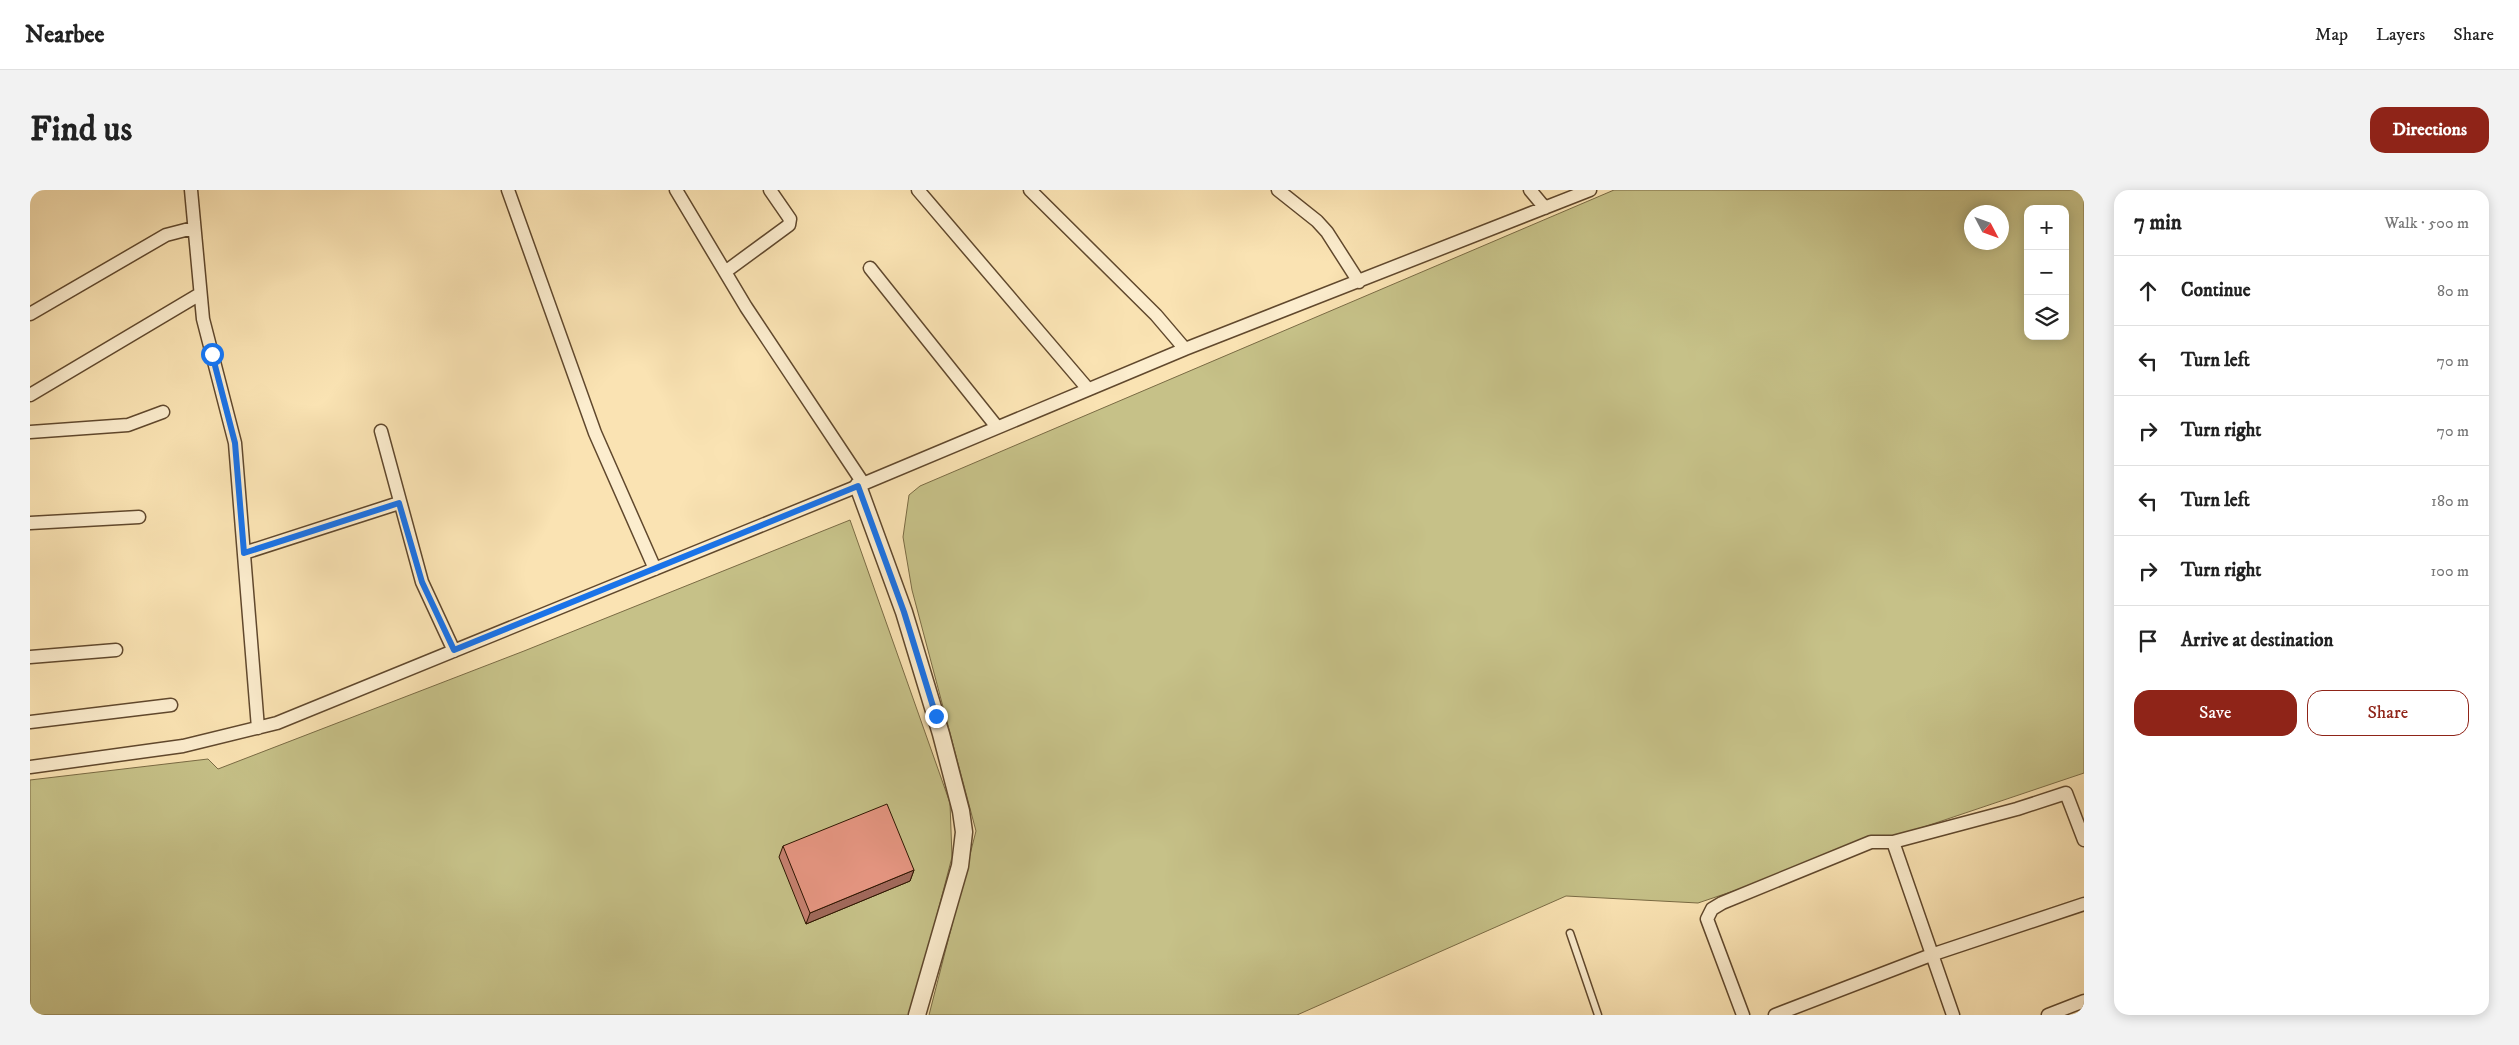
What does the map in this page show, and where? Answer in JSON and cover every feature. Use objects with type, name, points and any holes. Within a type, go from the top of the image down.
[{"type":"street","points":[[191,190],[193,228],[203,319],[235,443],[258,728]]},
{"type":"street","points":[[508,190],[595,433],[654,568]]},
{"type":"street","points":[[676,190],[725,272],[861,484],[910,630],[944,743],[961,811],[964,832],[960,866],[917,1015]]},
{"type":"street","points":[[725,272],[788,225],[790,219],[770,190]]},
{"type":"street","points":[[918,190],[1088,389]]},
{"type":"street","points":[[1030,190],[1156,315],[1185,349]]},
{"type":"street","points":[[1278,190],[1317,221],[1327,232],[1359,282]]},
{"type":"street","points":[[1530,190],[1545,208]]},
{"type":"street","points":[[30,766],[183,746],[277,723],[1185,349],[1590,190]]},
{"type":"street","points":[[30,314],[166,235],[193,228]]},
{"type":"street","points":[[870,268],[997,427]]},
{"type":"street","points":[[30,395],[200,294]]},
{"type":"street","points":[[30,432],[128,425],[163,412]]},
{"type":"street","points":[[380,431],[422,582],[454,650]]},
{"type":"street","points":[[244,553],[399,503]]},
{"type":"street","points":[[30,523],[139,517]]},
{"type":"street","points":[[30,657],[116,650]]},
{"type":"street","points":[[30,722],[171,705]]},
{"type":"street","points":[[1743,1015],[1707,919],[1712,909],[1722,903],[1871,842],[1893,842],[2017,809],[2066,793],[2084,840]]},
{"type":"street","points":[[1893,842],[1953,1015]]},
{"type":"street","points":[[1775,1015],[1931,955],[2084,904]]},
{"type":"street","points":[[2048,1015],[2084,1001]]},
{"type":"lane","points":[[1570,933],[1598,1015]]},
{"type":"shaded area","points":[[1614,190],[2084,190],[2084,773],[1698,903],[1566,896],[1297,1015],[929,1015],[976,831],[912,590],[903,537],[909,495],[920,486]]},
{"type":"shaded area","points":[[850,520],[950,803],[952,857],[911,1015],[30,1015],[30,780],[208,759],[218,769],[524,651]]},
{"type":"building","points":[[887,804],[914,870],[810,913],[783,846]]},
{"type":"route","points":[[212,354],[235,443],[244,553],[399,503],[422,582],[454,650],[858,486],[904,612],[936,716]]}]
